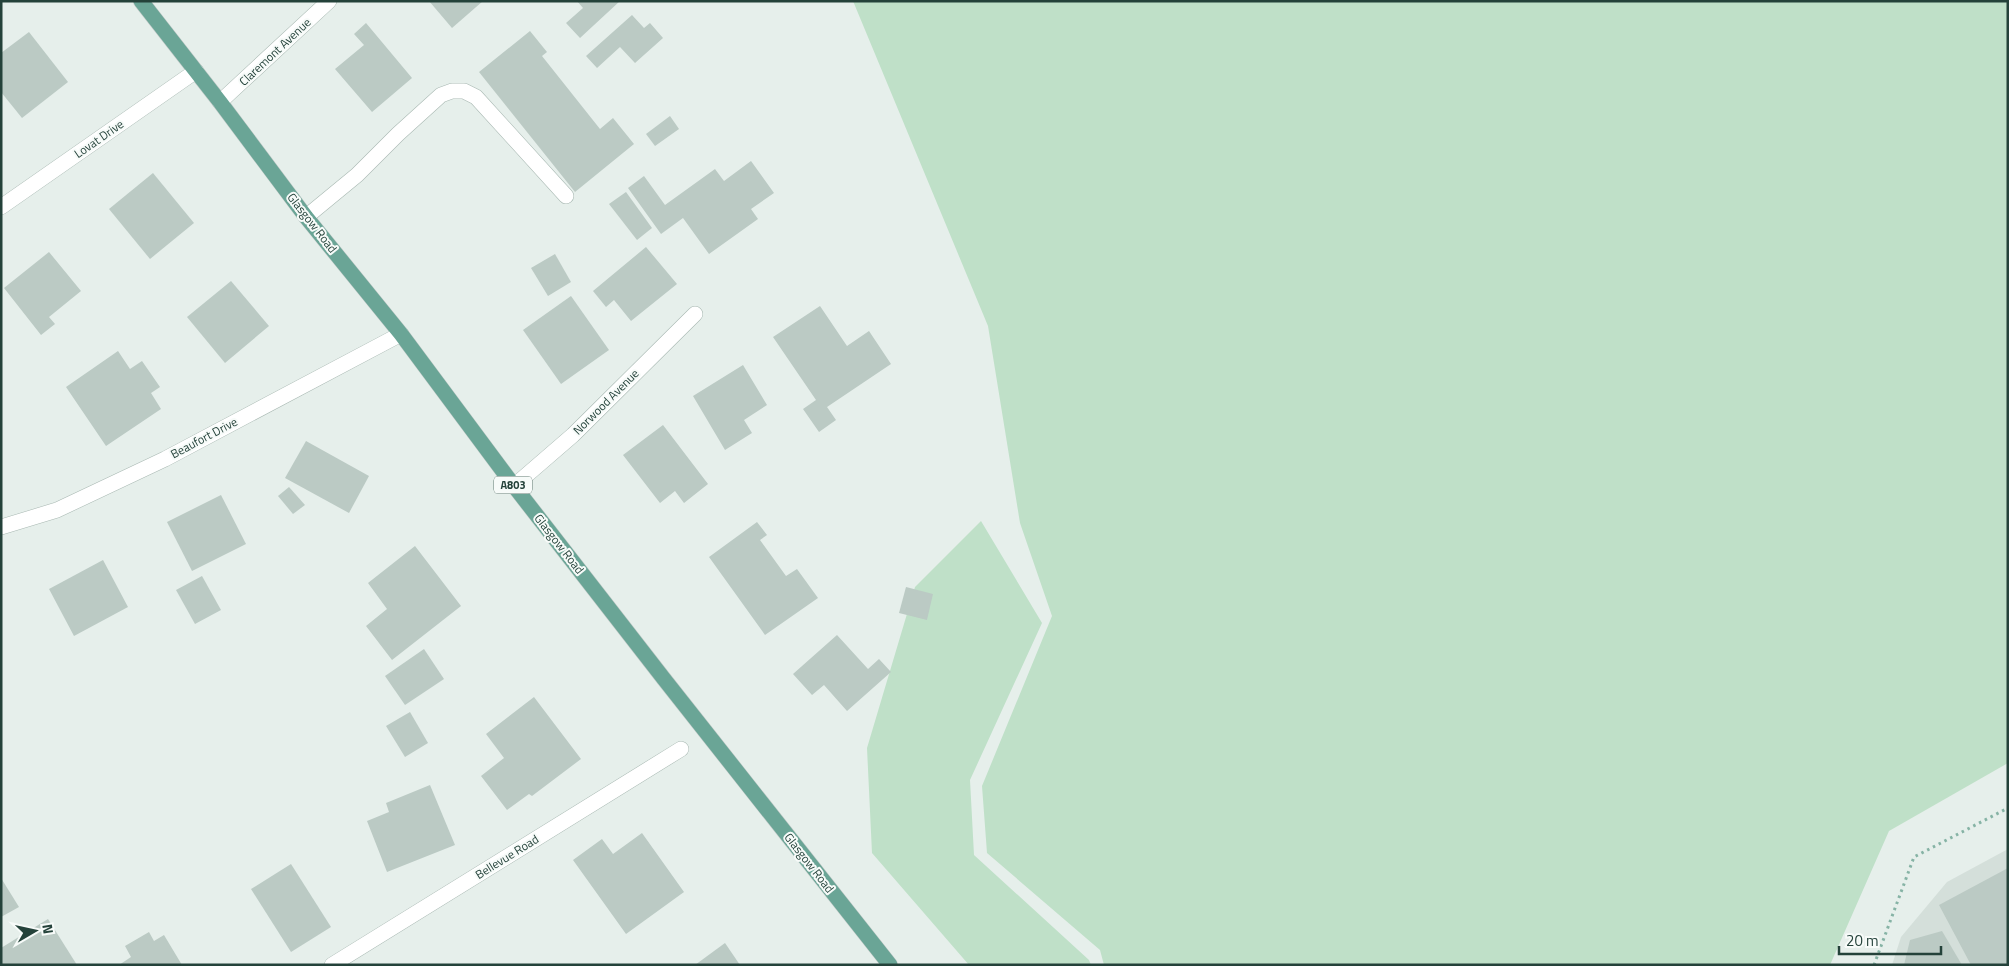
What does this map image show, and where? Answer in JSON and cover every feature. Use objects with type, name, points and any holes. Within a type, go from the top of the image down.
[{"type":"main road","name":"Glasgow Road","points":[[141,1],[306,217],[400,334],[514,486],[890,965]]},
{"type":"street","name":"Claremont Avenue","points":[[220,102],[329,1]]},
{"type":"street","name":"Lovat Drive","points":[[1,207],[196,71]]},
{"type":"street","points":[[306,217],[357,175],[441,95],[452,91],[464,91],[476,97],[566,196]]},
{"type":"street","name":"Norwood Avenue","points":[[514,486],[573,435],[694,314]]},
{"type":"street","name":"Beaufort Drive","points":[[1,527],[57,510],[156,463],[400,334]]},
{"type":"street","name":"Bellevue Road","points":[[332,965],[681,749]]},
{"type":"path","points":[[1874,965],[1914,857],[2008,808]]},
{"type":"shaded area","points":[[2008,849],[2008,965],[1892,965],[1901,937],[1947,882]]},
{"type":"green space","points":[[853,1],[2008,1],[2008,763],[1889,831],[1830,965],[1104,965],[1100,950],[987,853],[982,786],[1052,616],[1020,523],[988,326]]},
{"type":"green space","points":[[981,521],[1042,623],[970,780],[974,855],[1089,960],[1091,965],[969,965],[872,853],[867,748],[915,587]]},
{"type":"building","points":[[429,1],[483,1],[452,28]]},
{"type":"building","points":[[577,1],[620,1],[580,38],[566,23],[583,8]]},
{"type":"building","points":[[632,15],[644,28],[650,23],[663,38],[635,63],[620,47],[597,68],[586,56]]},
{"type":"building","points":[[366,23],[412,78],[372,112],[335,69],[364,45],[354,34]]},
{"type":"building","points":[[530,31],[547,52],[542,56],[600,129],[613,118],[634,144],[575,192],[479,72]]},
{"type":"building","points":[[29,32],[68,82],[22,118],[1,92],[1,53]]},
{"type":"building","points":[[670,116],[679,129],[655,146],[646,134]]},
{"type":"building","points":[[751,161],[774,193],[751,209],[758,219],[709,254],[683,218],[661,234],[628,188],[644,176],[665,205],[715,169],[724,181]]},
{"type":"building","points":[[153,173],[194,223],[150,259],[109,209]]},
{"type":"building","points":[[626,192],[652,228],[637,240],[609,204]]},
{"type":"building","points":[[646,247],[677,284],[631,321],[614,300],[606,307],[593,291]]},
{"type":"building","points":[[49,252],[81,291],[49,317],[55,324],[41,335],[4,288]]},
{"type":"building","points":[[555,254],[571,282],[548,296],[531,268]]},
{"type":"building","points":[[231,281],[269,326],[225,363],[187,317]]},
{"type":"building","points":[[571,296],[609,350],[561,384],[523,330]]},
{"type":"building","points":[[820,306],[847,346],[869,331],[891,364],[827,407],[836,420],[819,432],[803,409],[816,400],[773,337]]},
{"type":"building","points":[[118,351],[130,369],[142,361],[160,387],[151,393],[161,409],[106,446],[66,387]]},
{"type":"building","points":[[743,365],[767,405],[744,420],[752,433],[725,450],[693,396]]},
{"type":"building","points":[[663,425],[708,484],[684,503],[675,491],[660,503],[623,455]]},
{"type":"building","points":[[306,441],[369,476],[349,513],[285,478]]},
{"type":"building","points":[[289,487],[305,505],[293,514],[278,496]]},
{"type":"building","points":[[221,495],[246,544],[192,571],[167,522]]},
{"type":"building","points":[[757,522],[767,535],[760,540],[786,576],[797,569],[818,598],[765,635],[709,557]]},
{"type":"building","points":[[415,546],[461,606],[392,660],[366,626],[387,609],[368,583]]},
{"type":"building","points":[[103,560],[128,607],[74,636],[49,589]]},
{"type":"building","points":[[202,576],[221,610],[195,624],[176,590]]},
{"type":"building","points":[[906,587],[933,594],[927,620],[899,613]]},
{"type":"building","points":[[837,635],[868,669],[879,659],[891,672],[847,711],[824,685],[812,695],[793,674]]},
{"type":"building","points":[[424,649],[444,679],[405,705],[385,676]]},
{"type":"building","points":[[534,697],[581,759],[532,796],[529,794],[507,810],[481,776],[504,758],[486,734]]},
{"type":"building","points":[[410,712],[428,743],[405,757],[386,726]]},
{"type":"building","points":[[430,785],[455,845],[387,872],[367,821],[389,812],[386,803]]},
{"type":"building","points":[[642,833],[684,892],[626,934],[573,860],[602,839],[613,854]]},
{"type":"building","points":[[291,864],[331,927],[291,952],[251,889]]},
{"type":"building","points":[[2008,868],[2008,965],[1971,965],[1939,905]]},
{"type":"building","points":[[1,878],[19,907],[1,917]]},
{"type":"building","points":[[48,919],[77,965],[1,965],[1,948]]},
{"type":"building","points":[[1942,931],[1962,965],[1904,965],[1910,940]]},
{"type":"building","points":[[149,932],[154,941],[164,935],[182,965],[119,965],[131,957],[125,946]]},
{"type":"building","points":[[725,943],[740,965],[695,965]]}]
